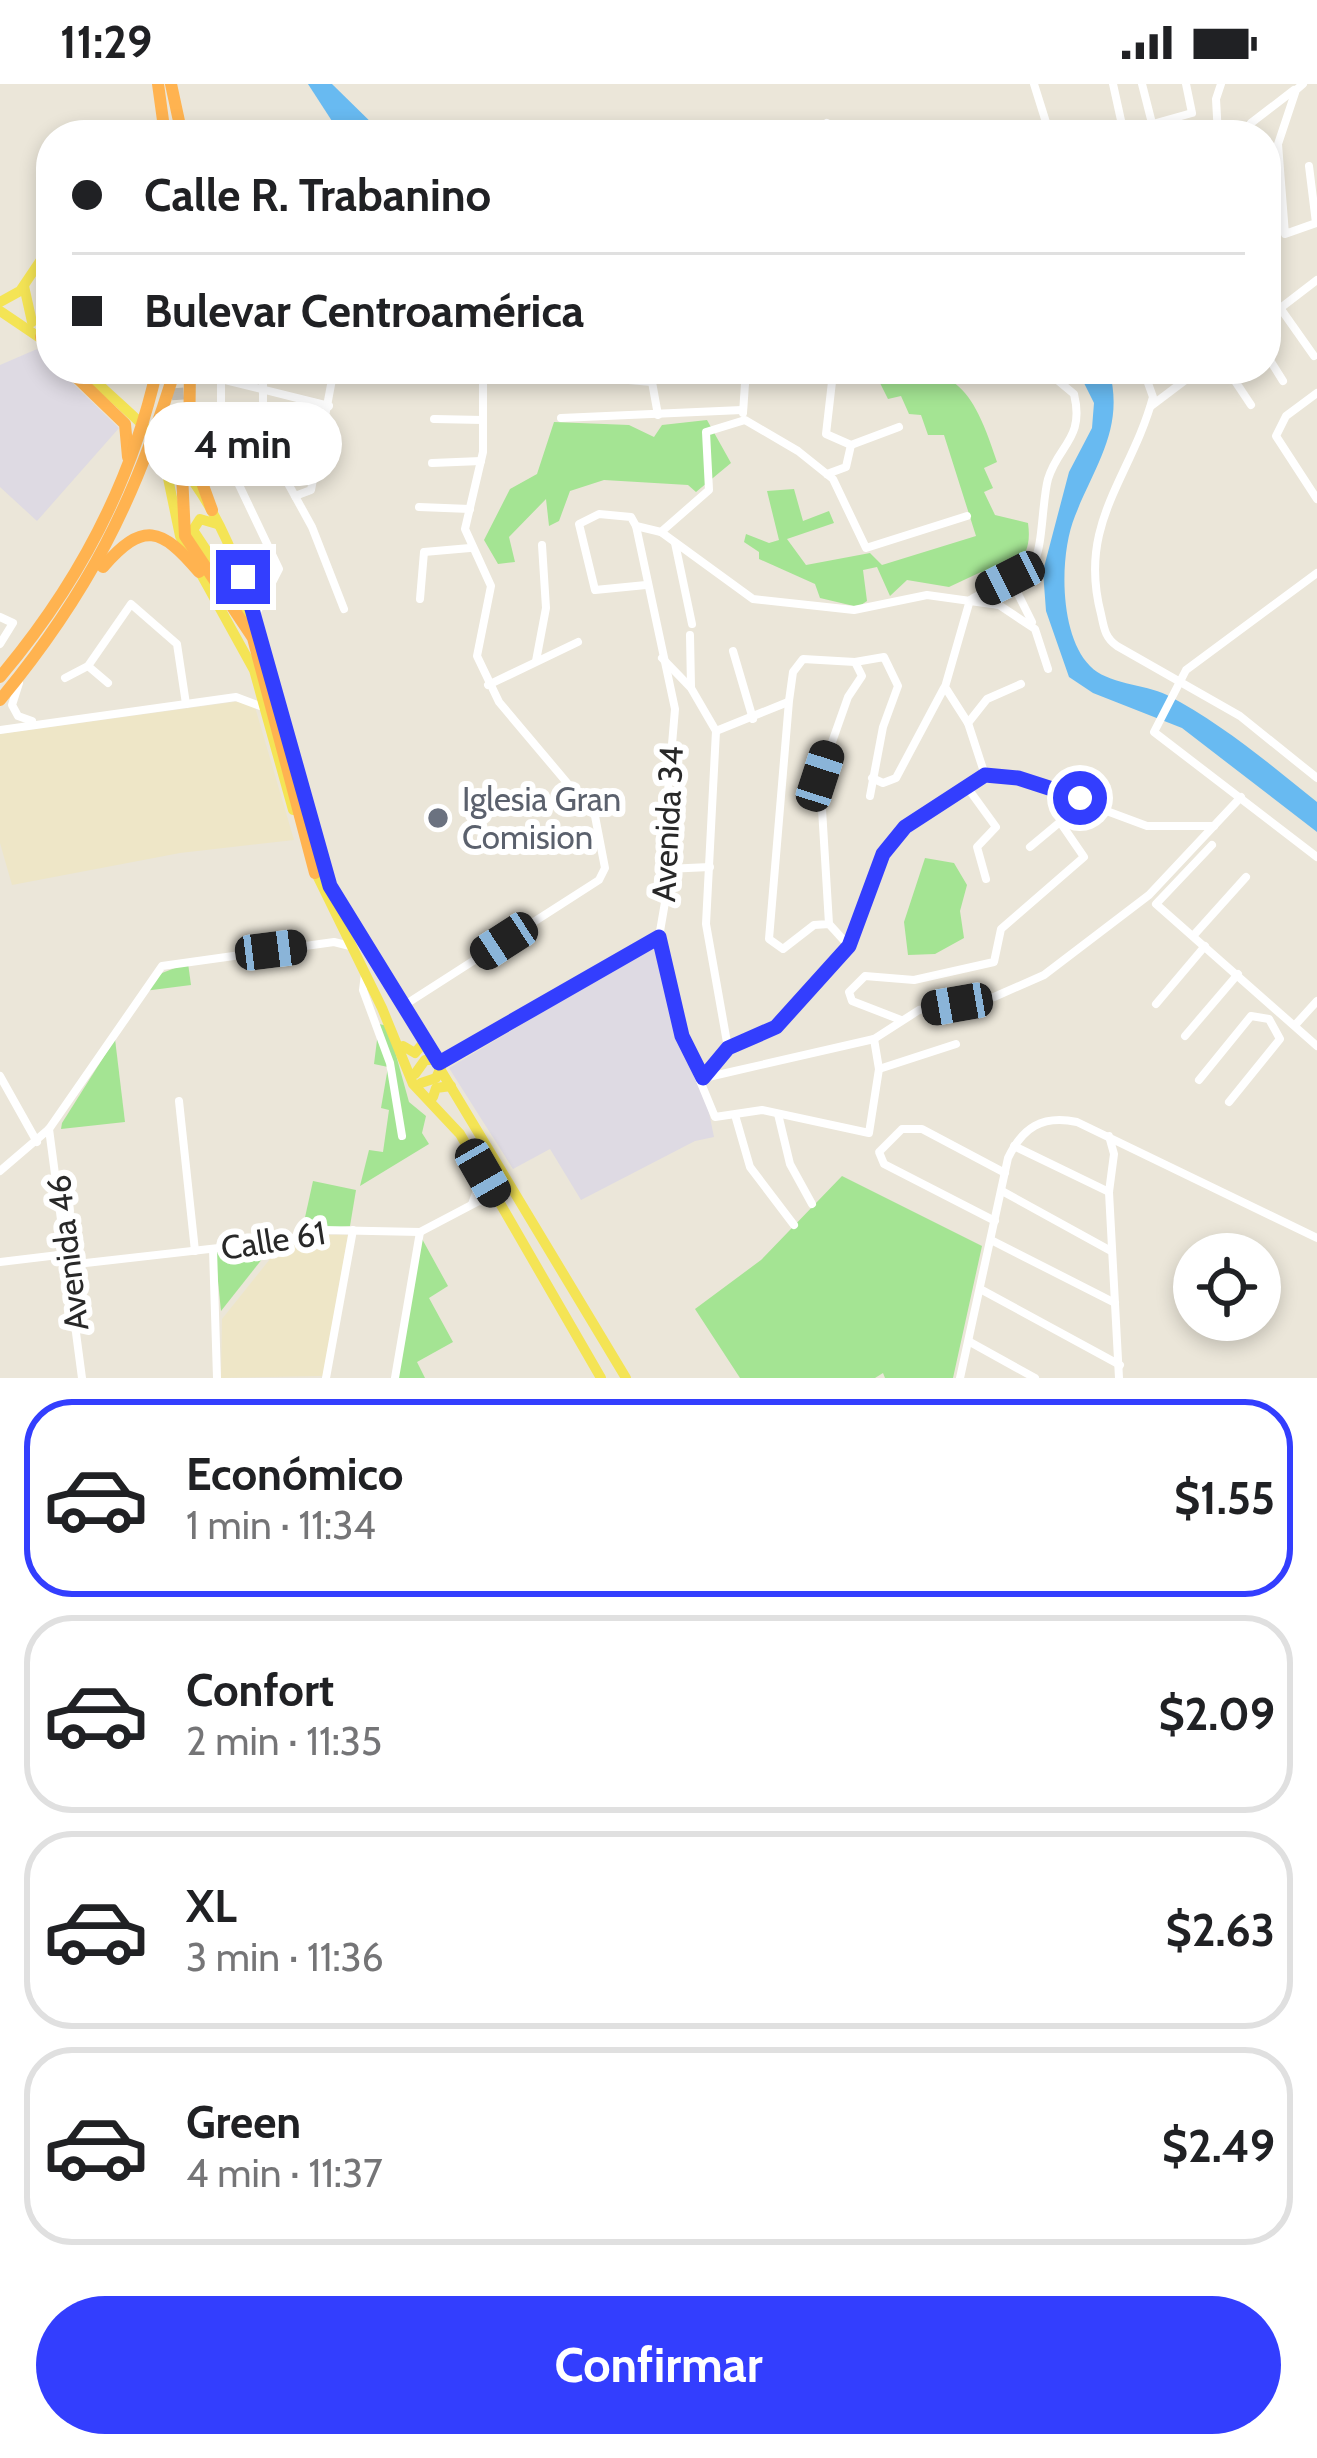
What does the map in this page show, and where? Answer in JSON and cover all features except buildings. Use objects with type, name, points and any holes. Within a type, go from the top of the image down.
[{"type":"highway","points":[[171,84],[179,120]]},
{"type":"highway","points":[[88,384],[125,424],[127,472]]},
{"type":"highway","points":[[153,417],[156,384]]},
{"type":"highway","points":[[86,586],[168,384]]},
{"type":"highway","points":[[190,384],[189,447],[212,510]]},
{"type":"highway","points":[[178,412],[185,536],[253,638],[315,873]]},
{"type":"highway","points":[[0,677],[44,624],[127,472],[138,461]]},
{"type":"highway","points":[[0,700],[119,547],[151,534],[171,542],[205,580]]},
{"type":"main road","points":[[0,306],[24,286],[36,268]]},
{"type":"main road","points":[[24,286],[36,327]]},
{"type":"main road","points":[[0,306],[32,322]]},
{"type":"main road","points":[[0,306],[36,334]]},
{"type":"main road","points":[[90,384],[164,454],[178,532],[255,672]]},
{"type":"main road","points":[[91,384],[166,450],[212,510],[243,577],[330,886],[626,1378]]},
{"type":"main road","points":[[220,526],[200,519],[194,530],[240,605],[264,709],[315,873],[343,940],[365,973],[412,1084],[460,1134]]},
{"type":"main road","points":[[343,940],[372,976],[418,1078],[460,1134],[601,1378]]},
{"type":"main road","points":[[403,1046],[415,1053],[425,1045],[424,1038]]},
{"type":"main road","points":[[418,1078],[420,1063],[439,1063]]},
{"type":"main road","points":[[418,1078],[436,1078],[439,1063]]},
{"type":"main road","points":[[433,1097],[441,1085],[451,1085]]},
{"type":"street","points":[[1034,84],[1045,120]]},
{"type":"street","points":[[1113,84],[1121,120]]},
{"type":"street","points":[[1142,84],[1151,120]]},
{"type":"street","points":[[1164,120],[1192,113],[1186,84]]},
{"type":"street","points":[[1217,120],[1221,84]]},
{"type":"street","points":[[1255,120],[1299,87]]},
{"type":"street","points":[[1281,135],[1299,87]]},
{"type":"street","points":[[1281,222],[1285,234],[1312,229],[1316,206],[1309,166]]},
{"type":"street","points":[[1314,356],[1281,308],[1316,284]]},
{"type":"street","points":[[221,384],[220,447],[274,553],[279,574],[255,607],[255,620]]},
{"type":"street","points":[[247,384],[328,406]]},
{"type":"street","points":[[262,384],[263,438],[295,496],[344,609]]},
{"type":"street","points":[[295,496],[311,490],[332,384]]},
{"type":"street","points":[[403,1006],[599,880],[605,868],[595,816],[488,685],[477,644],[491,586],[488,568],[470,548],[465,530],[482,461],[483,384]]},
{"type":"street","points":[[652,384],[658,416]]},
{"type":"street","points":[[743,415],[745,384]]},
{"type":"street","points":[[832,384],[826,434],[851,445],[899,428]]},
{"type":"street","points":[[872,778],[883,783],[896,778],[945,687],[970,600],[1036,559],[1049,473],[1069,448],[1076,428],[1075,394],[1063,384]]},
{"type":"street","points":[[1149,384],[1150,407],[1104,512],[1092,585],[1109,641],[1240,716],[1317,778]]},
{"type":"street","points":[[1150,407],[1180,384]]},
{"type":"street","points":[[1237,384],[1251,405]]},
{"type":"street","points":[[1317,393],[1286,416],[1276,436],[1317,499]]},
{"type":"street","points":[[661,532],[709,490],[706,432],[743,415]]},
{"type":"street","points":[[561,418],[743,415],[827,474],[866,548],[967,516]]},
{"type":"street","points":[[434,419],[483,420]]},
{"type":"street","points":[[827,474],[846,467],[851,445]]},
{"type":"street","points":[[432,463],[482,461]]},
{"type":"street","points":[[419,507],[470,509]]},
{"type":"street","points":[[646,585],[595,590],[577,530],[599,514],[631,518],[636,526],[661,532],[754,599],[854,610],[912,596],[970,600],[1018,614],[1035,629]]},
{"type":"street","name":"Avenida 34","points":[[636,526],[675,710],[659,937],[682,1036],[703,1078],[715,1118],[734,1115]]},
{"type":"street","points":[[674,541],[692,624]]},
{"type":"street","points":[[536,662],[545,608],[542,544]]},
{"type":"street","points":[[420,599],[424,552],[470,548]]},
{"type":"street","points":[[1317,573],[1180,682],[1155,723],[1158,739],[1317,857]]},
{"type":"street","points":[[243,577],[254,584],[273,585]]},
{"type":"street","points":[[1010,578],[1048,669]]},
{"type":"street","points":[[65,678],[88,666],[131,604],[177,644],[186,704]]},
{"type":"street","points":[[0,617],[13,623],[0,644]]},
{"type":"street","points":[[690,635],[691,688]]},
{"type":"street","points":[[488,685],[578,642]]},
{"type":"street","points":[[733,651],[753,719]]},
{"type":"street","points":[[829,924],[814,925],[783,949],[769,939],[789,701],[798,662],[884,657],[898,686],[869,796]]},
{"type":"street","points":[[662,658],[691,688],[716,731],[706,924],[728,1048]]},
{"type":"street","points":[[849,946],[829,924],[820,776],[848,697],[861,682],[856,662]]},
{"type":"street","points":[[88,666],[108,683]]},
{"type":"street","points":[[28,667],[12,705],[18,716],[40,723]]},
{"type":"street","points":[[236,697],[249,689],[255,672]]},
{"type":"street","points":[[968,723],[987,699],[1021,684]]},
{"type":"street","points":[[945,687],[968,723],[985,775]]},
{"type":"street","points":[[0,730],[236,697],[255,700],[264,709]]},
{"type":"street","points":[[716,731],[789,701]]},
{"type":"street","points":[[703,1078],[728,1048],[776,1027],[849,946],[890,842],[985,775],[1018,778],[1147,826],[1214,826]]},
{"type":"street","points":[[967,787],[996,827],[977,847],[986,879]]},
{"type":"street","points":[[901,1020],[852,1001],[849,992],[866,976],[914,980],[994,962],[1001,929],[1084,857],[1060,822],[1060,794]]},
{"type":"street","points":[[703,1078],[874,1040],[920,1010],[994,997],[1065,963],[1149,895],[1240,797]]},
{"type":"street","points":[[1030,848],[1060,822]]},
{"type":"street","points":[[1211,844],[1156,899],[1317,1046]]},
{"type":"street","points":[[666,869],[710,868]]},
{"type":"street","points":[[1193,935],[1246,878]]},
{"type":"street","points":[[439,1063],[659,937]]},
{"type":"street","points":[[0,1171],[49,1129],[162,966],[343,940]]},
{"type":"street","points":[[1156,1004],[1205,946]]},
{"type":"street","points":[[365,973],[363,990],[390,1063],[402,1136]]},
{"type":"street","points":[[1185,1036],[1238,974]]},
{"type":"street","points":[[1297,1023],[1317,1001]]},
{"type":"street","points":[[1272,1022],[1281,1010]]},
{"type":"street","points":[[1199,1080],[1251,1016],[1272,1022],[1280,1039],[1229,1102]]},
{"type":"street","points":[[794,1225],[750,1167],[734,1115],[778,1114],[869,1132],[879,1069],[874,1040]]},
{"type":"street","points":[[879,1069],[956,1044]]},
{"type":"street","points":[[0,1076],[37,1142]]},
{"type":"street","points":[[179,1101],[196,1251]]},
{"type":"street","points":[[778,1114],[790,1164],[812,1204]]},
{"type":"street","points":[[960,1378],[1005,1173],[1025,1130],[1056,1119],[1108,1136],[1317,1238]]},
{"type":"street","name":"Avenida 46","points":[[49,1129],[82,1378]]},
{"type":"street","points":[[995,1221],[884,1164],[879,1152],[902,1129],[922,1129],[1005,1173]]},
{"type":"street","points":[[1108,1136],[1114,1163],[1109,1192],[1119,1378]]},
{"type":"street","points":[[1014,1146],[1109,1192]]},
{"type":"street","points":[[1114,1163],[1138,1151]]},
{"type":"street","points":[[472,1205],[483,1173]]},
{"type":"street","points":[[1002,1191],[1112,1251]]},
{"type":"street","name":"Calle 61","points":[[0,1262],[196,1251],[353,1230],[420,1232],[472,1205],[486,1200],[500,1203]]},
{"type":"street","points":[[326,1378],[353,1230]]},
{"type":"street","points":[[395,1378],[420,1232]]},
{"type":"street","points":[[991,1240],[1115,1303]]},
{"type":"street","points":[[213,1249],[217,1378]]},
{"type":"street","points":[[982,1290],[1120,1365]]},
{"type":"street","points":[[970,1342],[1035,1378]]},
{"type":"shaded area","points":[[36,349],[36,384],[74,384],[119,428],[37,521],[0,487],[0,365]]},
{"type":"shaded area","points":[[241,701],[255,707],[294,840],[180,853],[12,885],[0,843],[0,734]]},
{"type":"shaded area","points":[[658,943],[679,1033],[705,1093],[714,1137],[695,1141],[581,1200],[550,1149],[513,1169],[449,1068]]},
{"type":"shaded area","points":[[315,1235],[348,1235],[323,1376],[221,1378],[222,1319],[282,1244]]},
{"type":"green space","points":[[880,384],[954,384],[975,407],[997,462],[984,468],[993,488],[984,492],[995,515],[1028,523],[1029,535],[1020,560],[988,585],[981,572],[949,587],[907,580],[890,596],[877,567],[863,570],[867,601],[858,607],[820,598],[815,584],[759,559],[759,552],[744,542],[746,534],[769,543],[779,540],[767,491],[794,489],[803,521],[829,511],[834,523],[787,539],[806,565],[870,553],[882,565],[976,536],[944,435],[928,435],[921,415],[909,414],[901,396],[888,399]]},
{"type":"green space","points":[[707,420],[731,463],[696,492],[688,485],[604,480],[570,491],[559,521],[549,526],[546,499],[509,537],[515,562],[498,564],[484,540],[510,489],[537,474],[554,422],[629,425],[654,437],[662,425]]},
{"type":"green space","points":[[925,858],[954,863],[967,885],[960,911],[964,938],[935,954],[908,955],[904,922]]},
{"type":"green space","points":[[188,963],[191,985],[144,991],[162,973]]},
{"type":"green space","points":[[379,1024],[388,1026],[409,1102],[426,1116],[422,1133],[429,1144],[360,1186],[369,1150],[383,1152],[389,1110],[381,1108],[388,1067],[374,1064]]},
{"type":"green space","points":[[115,1039],[125,1122],[61,1129],[62,1123]]},
{"type":"green space","points":[[842,1176],[982,1246],[953,1378],[885,1378],[883,1373],[875,1378],[740,1378],[695,1309],[761,1260]]},
{"type":"green space","points":[[313,1181],[356,1190],[350,1226],[302,1231]]},
{"type":"green space","points":[[421,1237],[448,1286],[429,1298],[453,1342],[417,1362],[425,1378],[393,1378]]},
{"type":"green space","points":[[274,1244],[221,1311],[215,1251]]},
{"type":"water","points":[[308,84],[332,84],[369,120],[331,120]]},
{"type":"water","points":[[1084,384],[1112,384],[1111,427],[1075,516],[1066,552],[1067,615],[1080,652],[1097,672],[1167,695],[1245,745],[1317,802],[1317,832],[1182,728],[1093,693],[1069,677],[1046,611],[1043,571],[1069,472],[1092,428],[1094,403]]},
{"type":"tunnel","points":[[177,384],[179,412]]},
{"type":"place","name":"Iglesia Gran Comision","points":[[438,818]]},
{"type":"route","points":[[243,577],[330,886],[439,1063],[659,937],[682,1036],[703,1078],[728,1048],[776,1027],[849,946],[883,854],[905,827],[985,775],[1018,778],[1080,798]]}]
